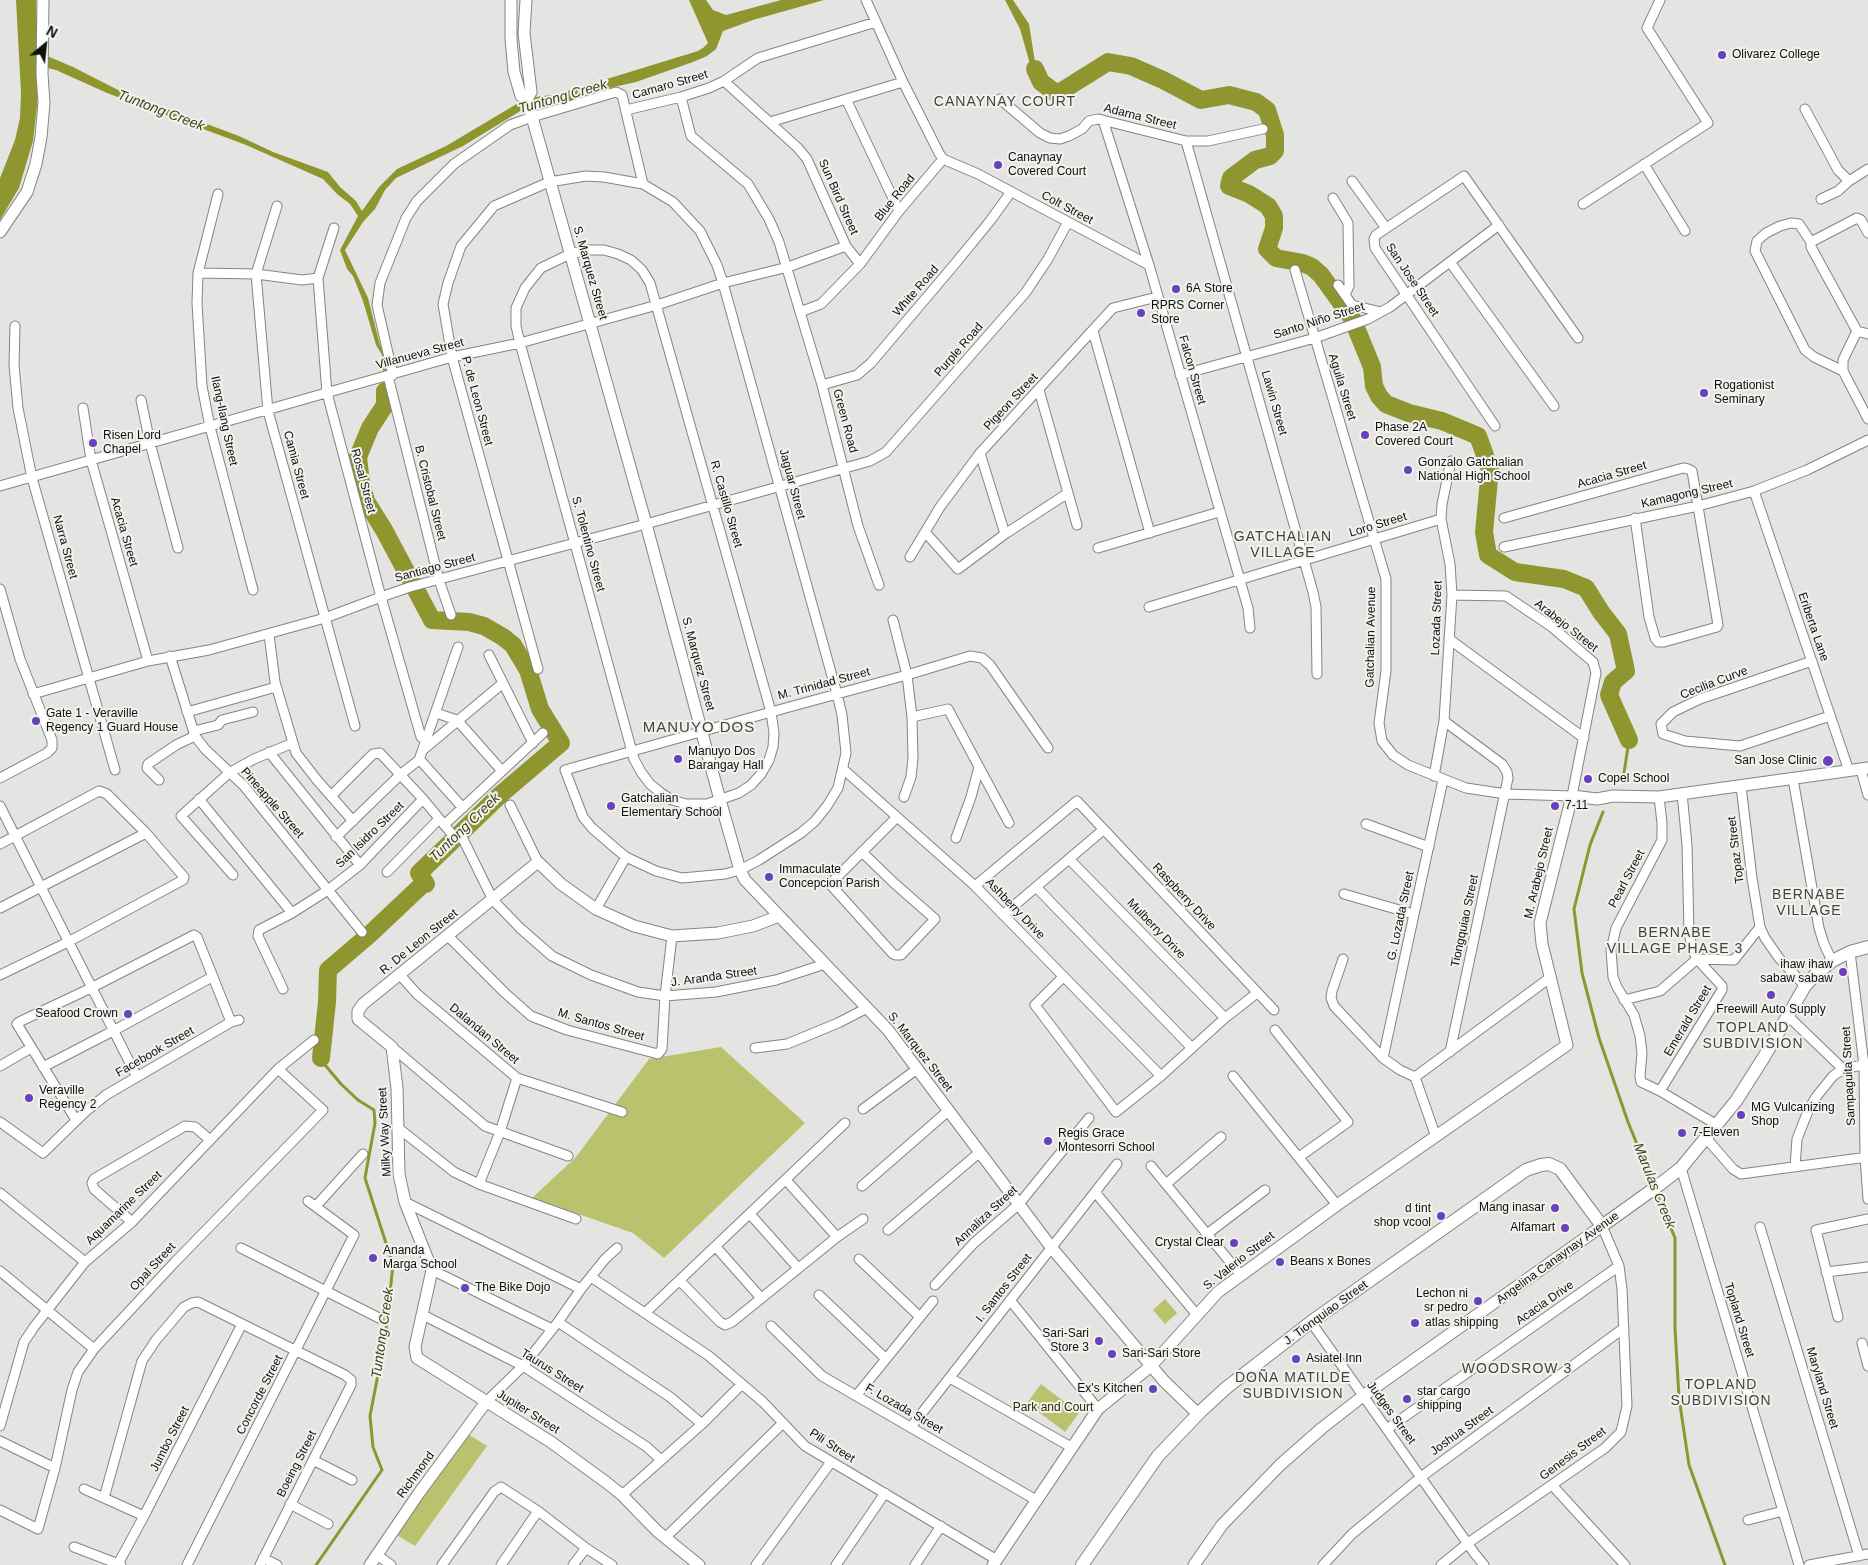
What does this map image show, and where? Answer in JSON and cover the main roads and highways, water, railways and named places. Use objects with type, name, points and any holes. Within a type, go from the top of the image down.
[{"type":"main road","name":"Angelina Canaynay Avenue","points":[[1602,1226],[1660,1186],[1681,1168],[1736,1101],[1805,986],[1814,975],[1832,961],[1850,952],[1868,947]]},
{"type":"main road","name":"J. Tionquiao Street","points":[[1082,1565],[1158,1456],[1226,1388],[1311,1322],[1526,1170],[1549,1164],[1560,1169],[1602,1226]]},
{"type":"water","points":[[16,0],[36,0],[37,36],[40,53],[73,67],[124,93],[328,172],[340,187],[356,201],[362,211],[379,187],[397,169],[446,146],[520,102],[536,97],[558,94],[703,48],[708,43],[689,0],[706,0],[713,10],[726,15],[781,0],[824,0],[753,20],[723,31],[716,49],[707,56],[693,62],[636,82],[596,91],[574,101],[522,110],[463,146],[396,178],[385,190],[375,209],[363,222],[345,250],[368,298],[380,345],[386,353],[389,370],[383,371],[382,355],[376,345],[363,301],[340,250],[358,216],[350,204],[323,179],[246,145],[107,93],[56,70],[39,66],[33,141],[19,188],[0,220],[0,178],[15,140],[20,118],[21,93]]},
{"type":"water","points":[[1005,0],[1013,0],[1029,24],[1035,62],[1041,78],[1048,87],[1046,89],[1032,71],[1020,29]]},
{"type":"waterway","name":"Marulas Creek","points":[[1035,69],[1041,82],[1057,94],[1108,62],[1131,66],[1201,100],[1229,95],[1256,102],[1267,110],[1275,135],[1275,151],[1270,156],[1255,160],[1231,178],[1229,186],[1249,194],[1268,206],[1274,216],[1274,228],[1267,249],[1276,258],[1303,263],[1312,267],[1321,275],[1352,318],[1372,367],[1374,386],[1386,404],[1409,413],[1442,421],[1478,436],[1490,469],[1484,532],[1488,555],[1515,572],[1564,579],[1586,588],[1618,634],[1626,671],[1613,682],[1609,695],[1629,740]]},
{"type":"waterway","name":"Tuntong Creek","points":[[385,391],[386,367]]},
{"type":"waterway","name":"Tuntong Creek","points":[[321,1058],[327,1002],[328,970],[369,935],[423,884],[426,884],[419,873],[500,795],[561,743],[540,709],[528,670],[513,645],[484,626],[469,622],[432,620],[384,530],[366,501],[361,483],[358,457],[370,428],[385,405],[385,391]]},
{"type":"waterway","name":"Marulas Creek","points":[[1624,773],[1629,740]]},
{"type":"waterway","name":"Marulas Creek","points":[[1603,812],[1590,845],[1574,909],[1582,973],[1599,1038],[1628,1122],[1654,1186]]},
{"type":"waterway","name":"Tuntong Creek","points":[[316,1565],[382,1470],[373,1447],[370,1416],[385,1338],[393,1265],[365,1178],[375,1123],[374,1110],[358,1100],[341,1084],[321,1058]]},
{"type":"waterway","name":"Marulas Creek","points":[[1656,1192],[1675,1238],[1675,1328],[1679,1398],[1689,1465],[1725,1565]]},
{"type":"place","name":"Olivarez College","points":[[1722,55]]},
{"type":"place","name":"Canaynay Covered Court","points":[[998,165]]},
{"type":"place","name":"6A Store","points":[[1176,289]]},
{"type":"place","name":"RPRS Corner Store","points":[[1141,313]]},
{"type":"place","name":"Rogationist Seminary","points":[[1704,393]]},
{"type":"place","name":"Phase 2A Covered Court","points":[[1365,435]]},
{"type":"place","name":"Risen Lord Chapel","points":[[93,443]]},
{"type":"place","name":"Gonzalo Gatchalian National High School","points":[[1408,470]]},
{"type":"place","name":"Gate 1 - Veraville Regency 1 Guard House","points":[[36,721]]},
{"type":"place","name":"Manuyo Dos Barangay Hall","points":[[678,759]]},
{"type":"place","name":"San Jose Clinic","points":[[1828,761]]},
{"type":"place","name":"Copel School","points":[[1588,779]]},
{"type":"place","name":"Gatchalian Elementary School","points":[[611,806]]},
{"type":"place","name":"7-11","points":[[1555,806]]},
{"type":"place","name":"Immaculate Concepcion Parish","points":[[769,877]]},
{"type":"place","name":"ihaw ihaw sabaw sabaw","points":[[1843,972]]},
{"type":"place","name":"Freewill Auto Supply","points":[[1771,995]]},
{"type":"place","name":"Seafood Crown","points":[[128,1014]]},
{"type":"place","name":"Veraville Regency 2","points":[[29,1098]]},
{"type":"place","name":"MG Vulcanizing Shop","points":[[1741,1115]]},
{"type":"place","name":"7-Eleven","points":[[1682,1133]]},
{"type":"place","name":"Regis Grace Montesorri School","points":[[1048,1141]]},
{"type":"place","name":"Mang inasar","points":[[1555,1208]]},
{"type":"place","name":"d tint shop vcool","points":[[1441,1216]]},
{"type":"place","name":"Alfamart","points":[[1565,1228]]},
{"type":"place","name":"Crystal Clear","points":[[1234,1243]]},
{"type":"place","name":"Ananda Marga School","points":[[373,1258]]},
{"type":"place","name":"Beans x Bones","points":[[1280,1262]]},
{"type":"place","name":"The Bike Dojo","points":[[465,1288]]},
{"type":"place","name":"Lechon ni sr pedro","points":[[1478,1301]]},
{"type":"place","name":"atlas shipping","points":[[1415,1323]]},
{"type":"place","name":"Sari-Sari Store 3","points":[[1099,1341]]},
{"type":"place","name":"Sari-Sari Store","points":[[1112,1354]]},
{"type":"place","name":"Asiatel Inn","points":[[1296,1359]]},
{"type":"place","name":"Ex's Kitchen","points":[[1153,1389]]},
{"type":"place","name":"star cargo shipping","points":[[1407,1399]]},
{"type":"district","name":"CANAYNAY COURT","points":[[1005,102]]},
{"type":"district","name":"GATCHALIAN VILLAGE","points":[[1283,546]]},
{"type":"district","name":"MANUYO DOS","points":[[699,728]]},
{"type":"district","name":"BERNABE VILLAGE","points":[[1809,904]]},
{"type":"district","name":"BERNABE VILLAGE PHASE 3","points":[[1675,942]]},
{"type":"district","name":"TOPLAND SUBDIVISION","points":[[1753,1036]]},
{"type":"district","name":"WOODSROW 3","points":[[1517,1369]]},
{"type":"district","name":"DOÑA MATILDE SUBDIVISION","points":[[1293,1386]]},
{"type":"district","name":"TOPLAND SUBDIVISION","points":[[1721,1394]]},
{"type":"park label","name":"Park and Court","points":[[1053,1408]]}]
